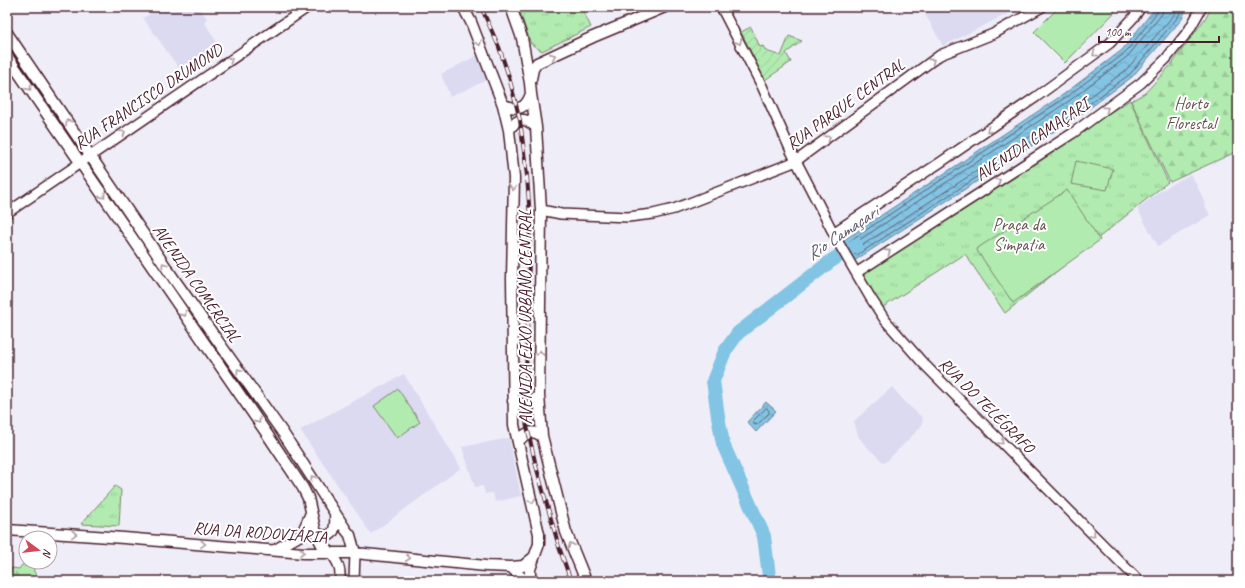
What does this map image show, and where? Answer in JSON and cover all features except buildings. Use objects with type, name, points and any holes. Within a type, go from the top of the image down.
[{"type":"main road","name":"AVENIDA EIXO URBANO CENTRAL","points":[[464,7],[503,105],[509,130],[514,178],[514,425],[539,534],[539,544],[530,570],[530,581]]},
{"type":"main road","points":[[511,7],[522,38],[530,83]]},
{"type":"main road","points":[[530,83],[533,69],[538,63],[665,7]]},
{"type":"main road","name":"AVENIDA COMERCIAL","points":[[7,33],[180,288],[283,433],[350,536],[355,553]]},
{"type":"main road","name":"AVENIDA COMERCIAL","points":[[7,56],[303,488],[308,498],[316,533],[322,546],[330,552]]},
{"type":"main road","name":"AVENIDA EIXO URBANO CENTRAL","points":[[530,83],[536,127],[541,210],[539,395],[542,436],[566,532],[586,581]]},
{"type":"main road","points":[[503,105],[517,108],[524,107],[528,103],[531,94]]},
{"type":"main road","points":[[509,130],[513,124],[520,120],[528,121],[536,127]]},
{"type":"main road","points":[[132,237],[141,230]]},
{"type":"main road","points":[[513,401],[519,404],[529,405],[539,395]]},
{"type":"main road","points":[[518,442],[523,435],[528,432],[536,433],[542,436]]},
{"type":"main road","points":[[316,533],[322,536],[330,535],[333,532],[336,522],[334,510]]},
{"type":"main road","points":[[274,550],[299,536],[311,513]]},
{"type":"main road","name":"RUA DA RODOVIÁRIA","points":[[7,530],[304,553],[355,553],[478,566],[523,566],[534,556]]},
{"type":"main road","points":[[350,536],[366,549],[380,555]]},
{"type":"main road","points":[[511,567],[525,581]]},
{"type":"street","name":"RUA FRANCISCO DRUMOND","points":[[7,213],[308,7]]},
{"type":"street","name":"RUA DO TELÉGRAFO","points":[[721,7],[762,86],[796,161],[833,233],[870,297],[890,326],[922,362],[1139,581]]},
{"type":"street","name":"RUA PARQUE CENTRAL","points":[[541,210],[561,214],[628,217],[652,214],[674,209],[796,161],[940,55],[993,34],[1042,7]]},
{"type":"street","name":"AVENIDA CAMAÇARI","points":[[833,233],[1036,97],[1110,43],[1134,18],[1141,7]]},
{"type":"street","name":"AVENIDA CAMAÇARI","points":[[854,269],[1073,133],[1141,83],[1166,59],[1189,30],[1202,7]]},
{"type":"street","points":[[330,552],[338,563],[341,576],[340,581]]},
{"type":"street","points":[[354,581],[355,553]]},
{"type":"shaded area","points":[[161,7],[199,7],[207,19],[204,21],[220,48],[183,74],[143,18]]},
{"type":"shaded area","points":[[921,7],[1021,7],[943,46]]},
{"type":"shaded area","points":[[478,55],[487,80],[450,97],[441,74]]},
{"type":"shaded area","points":[[1191,174],[1210,215],[1158,246],[1137,209],[1160,191]]},
{"type":"shaded area","points":[[404,374],[461,468],[371,534],[300,430]]},
{"type":"shaded area","points":[[892,387],[907,404],[923,418],[921,427],[884,463],[865,445],[858,436],[854,421]]},
{"type":"shaded area","points":[[509,438],[521,496],[495,502],[493,493],[485,494],[483,486],[475,487],[462,447]]},
{"type":"green space","points":[[518,7],[581,7],[591,27],[542,51],[531,44]]},
{"type":"green space","points":[[1059,7],[1110,7],[1115,12],[1065,63],[1034,32]]},
{"type":"green space","name":"Horto Florestal","points":[[1211,7],[1238,7],[1238,151],[1170,182],[1131,101],[1145,93],[1171,65],[1207,16]]},
{"type":"green space","points":[[751,27],[760,47],[763,46],[766,51],[781,56],[789,36],[802,41],[786,53],[791,62],[765,80],[741,32]]},
{"type":"green space","name":"Praça da Simpatia","points":[[1130,100],[1168,182],[1005,313],[965,254],[880,309],[855,274]]},
{"type":"green space","points":[[1076,161],[1113,169],[1107,190],[1071,184]]},
{"type":"green space","points":[[1067,190],[1100,240],[1013,303],[976,249]]},
{"type":"green space","points":[[398,389],[420,422],[397,438],[374,406]]},
{"type":"green space","points":[[115,486],[121,490],[119,526],[81,524]]},
{"type":"green space","points":[[12,568],[18,570],[34,570],[37,575],[37,581],[8,581]]},
{"type":"water","points":[[1156,7],[1187,7],[1182,19],[1132,77],[1087,110],[854,261],[841,242],[1064,94],[1122,50]]},
{"type":"water","points":[[766,402],[776,411],[756,432],[747,422]]},
{"type":"waterway","name":"Rio Camaçari","points":[[768,581],[769,576],[764,536],[723,444],[713,381],[725,351],[738,333],[831,261],[856,245]]},
{"type":"railway","points":[[481,7],[499,47],[509,77],[520,120],[527,176],[530,218],[526,422],[536,466],[559,547],[571,581]]}]
